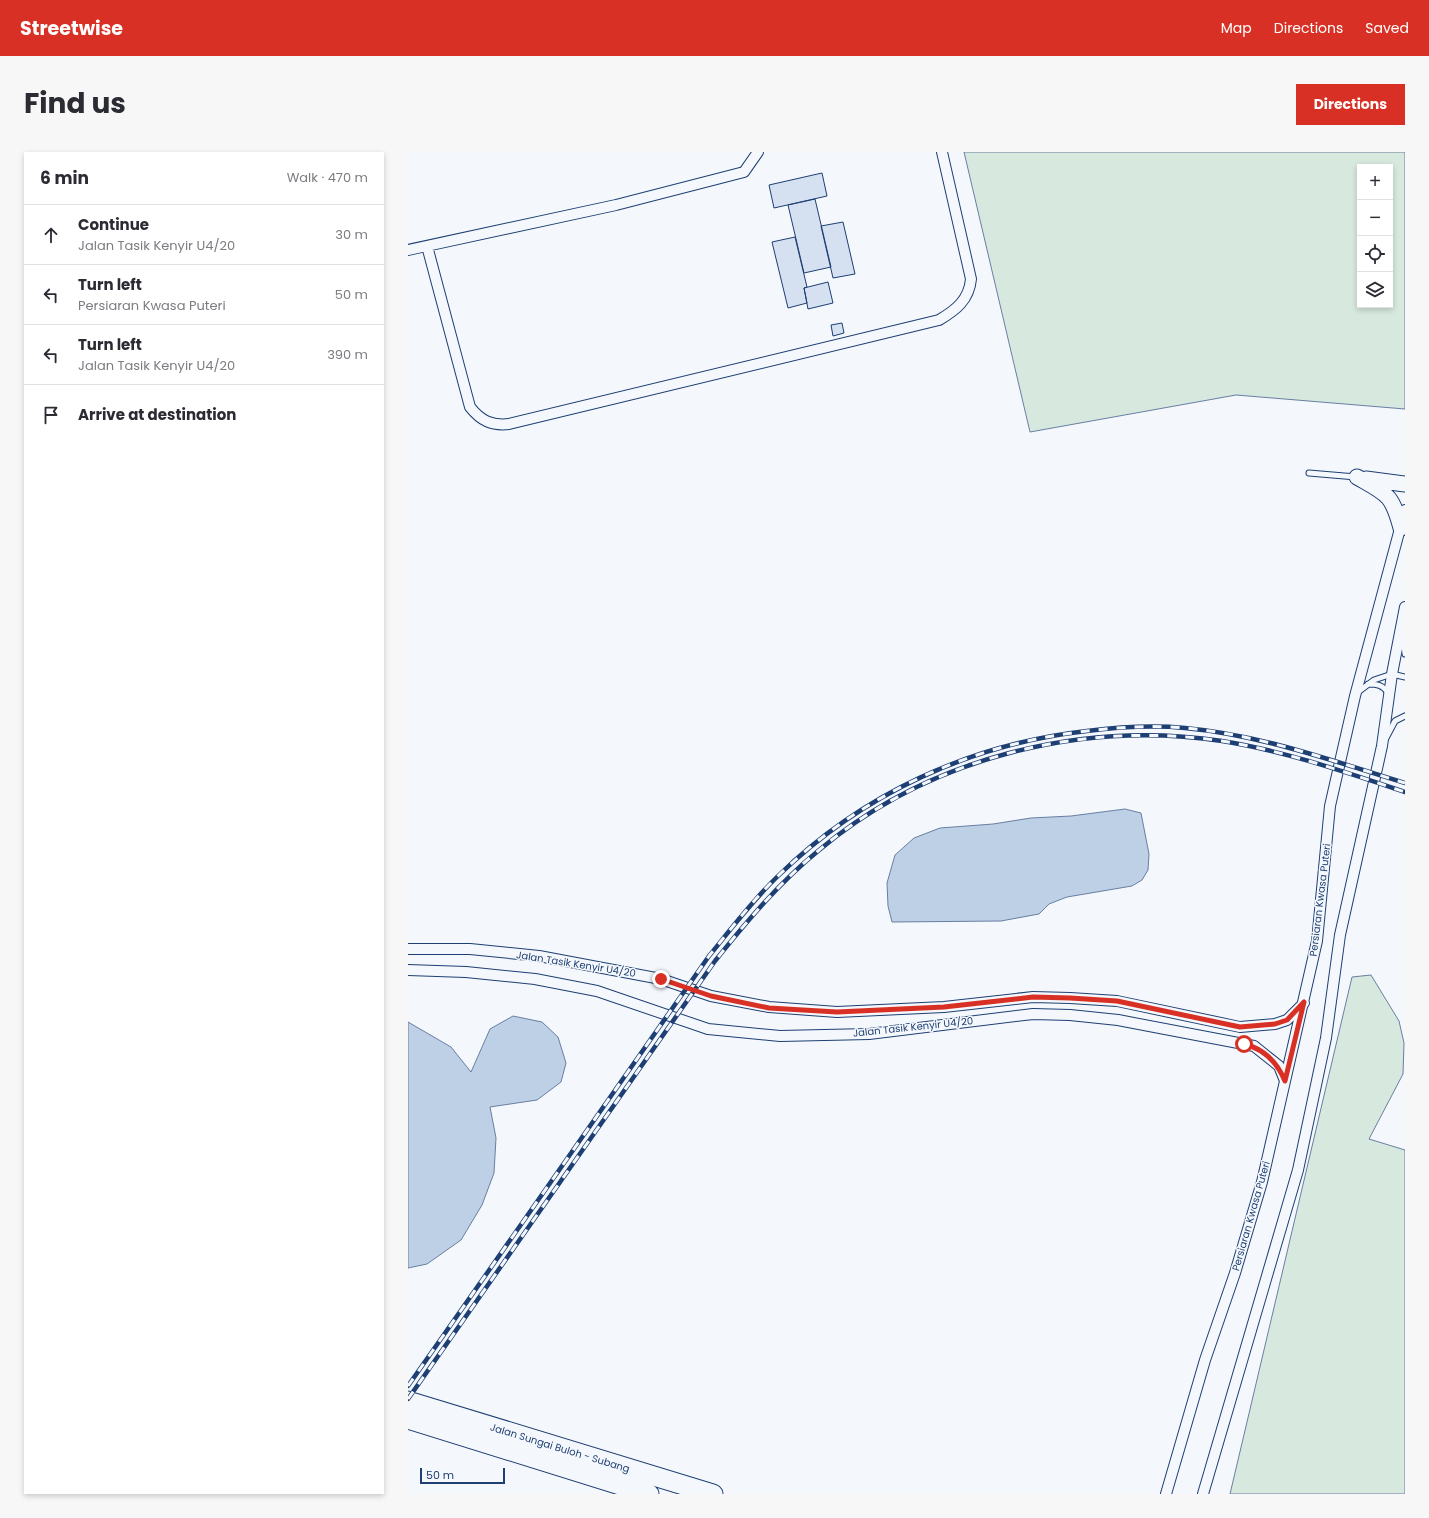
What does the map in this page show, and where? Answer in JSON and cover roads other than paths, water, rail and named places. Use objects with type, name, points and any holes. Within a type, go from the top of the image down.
[{"type":"highway","name":"Jalan Sungai Buloh - Subang","points":[[408,1401],[713,1494]]},
{"type":"highway","name":"Jalan Sungai Buloh - Subang","points":[[408,1419],[649,1494]]},
{"type":"main road","points":[[1357,477],[1405,484]]},
{"type":"main road","points":[[1357,477],[1382,492],[1394,505],[1401,528]]},
{"type":"street","points":[[408,250],[616,205],[744,172],[758,152]]},
{"type":"street","points":[[426,246],[470,407],[476,414],[491,423],[509,424],[939,320],[952,313],[968,294],[971,279],[942,152]]},
{"type":"street","name":"Persiaran Kwasa Puteri","points":[[1166,1494],[1203,1368],[1235,1273],[1262,1182],[1317,941],[1330,806],[1355,696],[1405,510]]},
{"type":"street","points":[[1203,1494],[1298,1170],[1326,1038],[1340,935],[1382,746],[1392,674],[1404,611]]},
{"type":"street","name":"Jalan Tasik Kenyir U4/20","points":[[408,949],[470,949],[539,956],[661,979],[711,996],[769,1008],[837,1012],[944,1007],[1033,997],[1070,998],[1117,1001],[1240,1027],[1275,1024],[1287,1020],[1304,1002]]},
{"type":"street","name":"Jalan Tasik Kenyir U4/20","points":[[408,970],[466,972],[536,979],[597,991],[708,1029],[780,1036],[870,1034],[1033,1014],[1070,1015],[1118,1020],[1254,1046],[1279,1066],[1285,1081]]},
{"type":"lane","points":[[1309,473],[1357,477]]},
{"type":"lane","points":[[1404,611],[1403,637],[1405,654]]},
{"type":"lane","points":[[1355,696],[1367,684],[1392,674],[1405,677]]},
{"type":"lane","points":[[1367,684],[1379,684],[1384,688],[1389,696]]},
{"type":"lane","points":[[1382,746],[1395,721],[1405,716]]},
{"type":"water","points":[[1125,809],[1141,813],[1149,854],[1148,870],[1142,880],[1132,886],[1067,897],[1049,904],[1039,914],[1001,921],[892,922],[888,906],[887,883],[895,855],[914,838],[940,828],[993,824],[1031,818],[1071,816]]},
{"type":"water","points":[[513,1016],[542,1022],[558,1037],[566,1063],[561,1082],[537,1100],[490,1107],[496,1138],[494,1173],[482,1205],[461,1240],[427,1264],[408,1268],[408,1022],[451,1047],[471,1072],[490,1029]]},
{"type":"railway","points":[[408,1386],[709,956],[751,905],[778,876],[811,847],[845,821],[882,798],[920,778],[960,761],[1001,748],[1044,738],[1087,731],[1136,727],[1185,728],[1241,736],[1324,758],[1405,783]]},
{"type":"railway","points":[[408,1399],[715,961],[751,917],[790,876],[818,851],[861,819],[908,792],[957,770],[1008,753],[1061,742],[1115,736],[1169,736],[1222,741],[1245,745],[1292,756],[1405,792]]}]
